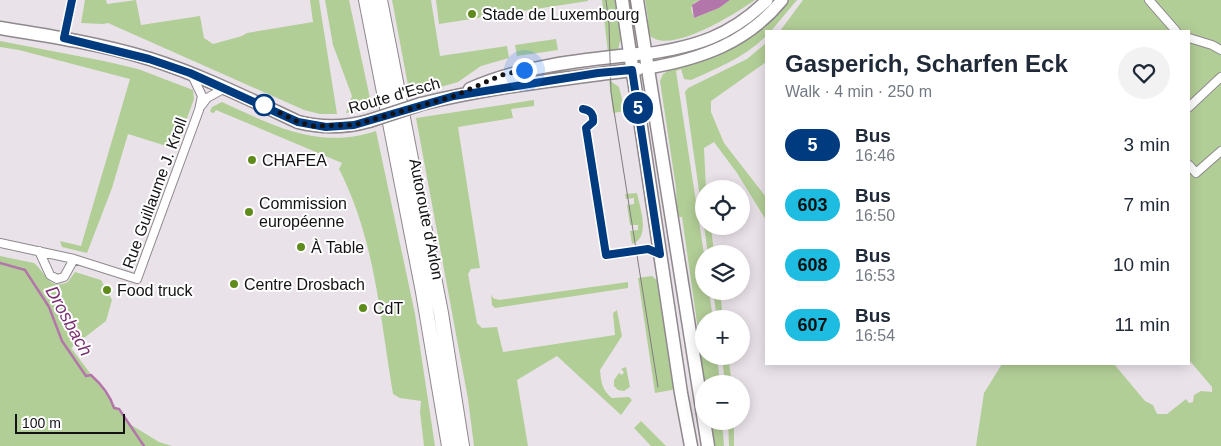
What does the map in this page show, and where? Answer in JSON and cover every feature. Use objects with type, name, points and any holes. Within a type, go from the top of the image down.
[{"type":"highway","name":"Autoroute d'Arlon","points":[[366,0],[423,292],[449,446]]},
{"type":"highway","name":"Autoroute d'Arlon","points":[[380,0],[441,313],[462,446]]},
{"type":"main road","points":[[622,0],[680,393],[691,446]]},
{"type":"main road","points":[[637,0],[708,446]]},
{"type":"main road","points":[[645,54],[685,48],[717,37],[754,14],[767,0]]},
{"type":"main road","points":[[648,68],[695,58],[727,46],[756,27],[782,0]]},
{"type":"main road","name":"Route d'Esch","points":[[0,28],[64,38],[149,59],[226,87],[298,122],[313,126],[340,126],[454,96],[598,73],[648,68]]},
{"type":"main road","name":"Route d'Esch","points":[[454,96],[502,75],[645,54]]},
{"type":"street","points":[[64,38],[72,0]]},
{"type":"street","points":[[1149,0],[1175,30]]},
{"type":"street","points":[[1190,38],[1221,50]]},
{"type":"street","name":"Rue Guillaume J. Kroll","points":[[0,243],[74,259],[137,279],[199,110],[202,96],[190,73]]},
{"type":"street","points":[[1190,107],[1221,76]]},
{"type":"street","name":"Rue Guillaume J. Kroll","points":[[199,110],[207,98],[226,87]]},
{"type":"street","points":[[1190,166],[1196,174],[1221,151]]},
{"type":"street","points":[[39,250],[50,275],[57,279],[64,277],[74,259]]},
{"type":"green space","points":[[85,0],[106,0],[107,4],[136,0],[141,25],[200,16],[204,38],[213,44],[247,33],[313,22],[310,0],[319,0],[337,114],[320,114],[304,110],[108,23],[81,23]]},
{"type":"green space","points":[[325,0],[349,0],[372,108],[346,113],[352,96],[333,45]]},
{"type":"green space","points":[[392,0],[431,0],[440,56],[507,46],[509,58],[481,66],[458,82],[410,96]]},
{"type":"green space","name":"Stade de Luxembourg","points":[[436,0],[588,0],[588,1],[439,24]]},
{"type":"green space","points":[[602,0],[615,0],[621,38],[618,49],[608,53]]},
{"type":"green space","points":[[645,0],[700,0],[694,3],[691,8],[694,18],[719,8],[730,0],[755,0],[721,21],[692,35],[665,41],[652,38],[647,31],[643,20],[648,19]]},
{"type":"green space","points":[[785,0],[797,0],[772,30],[765,30],[765,37],[740,56],[691,80],[684,79],[681,69],[676,71],[695,195],[695,235],[701,235],[703,245],[695,245],[695,300],[710,300],[712,310],[695,310],[682,217],[677,217],[676,188],[660,81],[663,74],[671,69],[716,55]]},
{"type":"green space","points":[[803,0],[1221,0],[1221,446],[976,446],[984,393],[1001,365],[1115,365],[1145,401],[1153,405],[1157,414],[1167,414],[1186,399],[1189,403],[1193,402],[1194,395],[1201,391],[1212,392],[1212,387],[1190,361],[1190,30],[781,30]]},
{"type":"green space","points":[[556,39],[558,50],[517,56],[515,45]]},
{"type":"green space","points":[[0,41],[138,69],[193,90],[194,99],[176,149],[128,134],[112,188],[87,253],[62,247],[60,241],[81,246],[130,79],[19,50],[0,47]]},
{"type":"green space","points":[[765,44],[765,63],[711,101],[711,112],[724,143],[765,196],[765,218],[750,194],[750,180],[741,180],[714,142],[704,148],[706,180],[697,180],[685,92],[688,88],[747,59]]},
{"type":"green space","points":[[609,80],[619,87],[625,111],[613,113]]},
{"type":"green space","points":[[534,100],[534,106],[511,109],[513,118],[458,127],[480,268],[471,269],[468,274],[477,323],[482,328],[497,327],[503,352],[615,335],[613,313],[617,310],[622,336],[600,370],[601,378],[604,389],[612,398],[629,397],[632,400],[621,415],[557,356],[517,380],[528,446],[474,446],[468,399],[416,118]]},
{"type":"green space","points":[[222,102],[279,127],[316,137],[355,136],[376,131],[415,314],[435,446],[424,446],[420,412],[421,401],[400,398],[393,394],[375,279],[361,223],[339,169],[342,163],[216,110],[214,113],[210,112],[212,107]]},
{"type":"green space","points":[[637,193],[643,229],[638,240],[632,244],[630,231],[638,230],[638,225],[630,225],[627,205],[634,204],[634,198],[626,199],[625,194]]},
{"type":"green space","points":[[705,235],[712,235],[713,245],[707,245]]},
{"type":"green space","points":[[0,256],[34,263],[48,280],[56,284],[68,282],[75,272],[101,280],[112,300],[106,321],[71,348],[128,423],[159,442],[172,446],[0,446]]},
{"type":"green space","points":[[652,276],[660,283],[677,389],[655,393],[638,278]]},
{"type":"green space","points":[[628,282],[628,288],[495,308],[492,305],[491,294],[493,298],[499,300]]},
{"type":"green space","points":[[714,300],[721,300],[722,310],[716,310]]},
{"type":"green space","points":[[700,365],[718,365],[719,375],[702,375]]},
{"type":"green space","points":[[723,365],[729,365],[731,375],[724,375]]},
{"type":"green space","points":[[626,367],[630,387],[624,391],[618,390],[614,386],[614,380],[619,373],[622,375],[624,372],[621,369]]},
{"type":"green space","points":[[641,421],[666,446],[651,446],[634,428]]},
{"type":"green space","points":[[708,430],[723,430],[724,446],[711,446]]},
{"type":"green space","points":[[728,430],[734,430],[734,446],[729,446]]},
{"type":"shaded area","points":[[700,0],[730,0],[719,8],[694,18],[692,5]]},
{"type":"waterway","name":"Drosbach","points":[[0,263],[25,270],[49,307],[62,341],[86,376],[91,375],[102,386],[114,408],[119,409],[144,446]]},
{"type":"tram line","points":[[606,0],[609,24],[611,92],[658,387]]},
{"type":"bus line","name":"5","points":[[72,0],[64,38],[149,59],[190,73],[226,87],[298,122],[313,126],[354,125],[454,96],[598,73],[632,70],[660,254],[648,249],[606,255],[586,128],[593,122],[593,116],[589,111],[583,109]]},
{"type":"place","name":"Stade de Luxembourg","points":[[472,14]]},
{"type":"place","name":"CHAFEA","points":[[252,160]]},
{"type":"place","name":"Commission européenne","points":[[249,212]]},
{"type":"place","name":"À Table","points":[[301,247]]},
{"type":"place","name":"Centre Drosbach","points":[[234,284]]},
{"type":"place","name":"Food truck","points":[[107,290]]},
{"type":"place","name":"CdT","points":[[363,308]]},
{"type":"route","points":[[264,105],[298,122],[313,126],[354,125],[454,96],[502,75],[524,70]]}]
